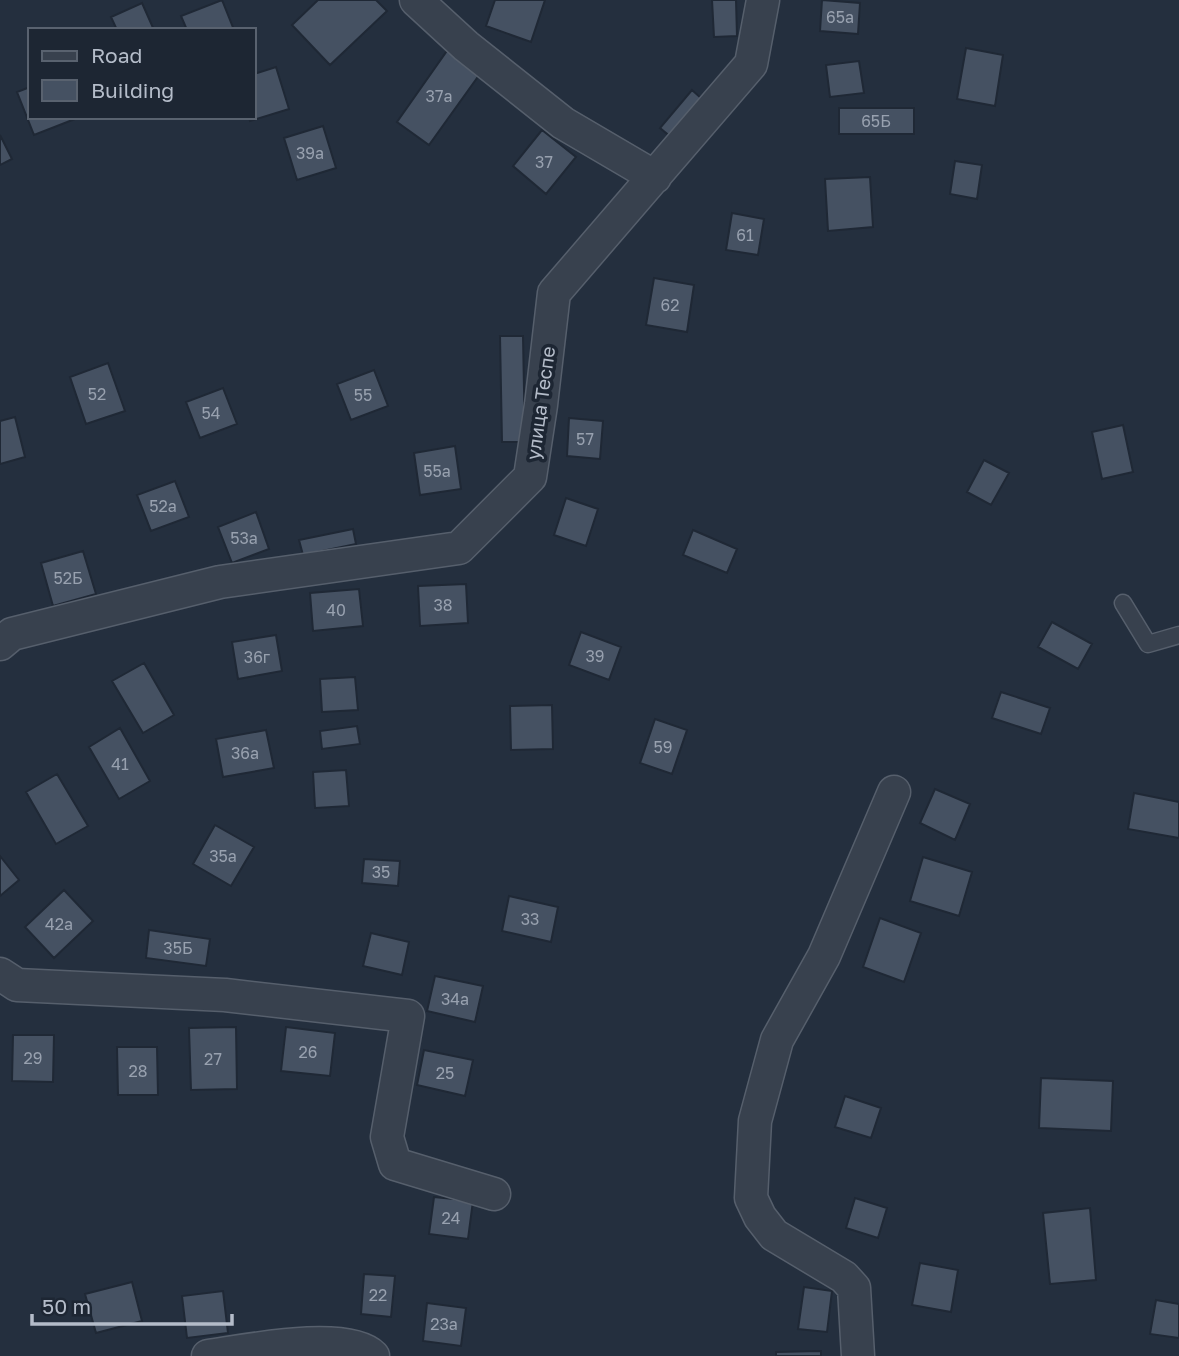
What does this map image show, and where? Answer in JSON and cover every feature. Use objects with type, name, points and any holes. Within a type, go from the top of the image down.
[{"type":"street","points":[[416,0],[466,47],[563,123],[655,177]]},
{"type":"street","name":"улица Теспе","points":[[0,643],[12,634],[220,582],[459,548],[530,477],[554,293],[751,65],[762,0]]},
{"type":"street","points":[[858,1356],[853,1288],[844,1278],[774,1235],[760,1217],[751,1198],[755,1121],[777,1040],[824,956],[894,792]]},
{"type":"street","points":[[0,974],[17,985],[225,995],[408,1016],[387,1137],[395,1164],[494,1194]]},
{"type":"street","points":[[208,1356],[285,1344],[341,1345],[367,1350],[373,1356]]},
{"type":"lane","points":[[1123,603],[1148,644],[1179,635]]},
{"type":"building","points":[[222,0],[233,28],[186,28],[181,16]]},
{"type":"building","points":[[318,0],[376,0],[387,11],[330,65],[292,25]]},
{"type":"building","points":[[495,0],[545,0],[531,42],[486,26]]},
{"type":"building","points":[[712,0],[736,0],[737,36],[714,37]]},
{"type":"building","points":[[822,0],[860,3],[858,34],[820,31]]},
{"type":"building","points":[[142,3],[153,28],[116,28],[111,17]]},
{"type":"building","points":[[449,48],[482,71],[429,145],[397,122]]},
{"type":"building","points":[[966,48],[1003,55],[995,106],[957,99]]},
{"type":"building","points":[[859,61],[864,93],[830,97],[826,65]]},
{"type":"building","points":[[276,67],[289,109],[250,121],[256,119],[256,73]]},
{"type":"building","points":[[28,88],[28,119],[75,119],[34,135],[17,92]]},
{"type":"building","points":[[692,90],[702,99],[671,137],[660,128]]},
{"type":"building","points":[[839,108],[914,108],[914,134],[839,134]]},
{"type":"building","points":[[323,126],[336,168],[297,180],[284,138]]},
{"type":"building","points":[[542,130],[576,157],[546,194],[513,166]]},
{"type":"building","points":[[0,135],[12,159],[0,165]]},
{"type":"building","points":[[955,161],[982,165],[977,199],[950,194]]},
{"type":"building","points":[[870,177],[873,227],[828,231],[825,179]]},
{"type":"building","points":[[732,213],[764,219],[758,255],[726,250]]},
{"type":"building","points":[[654,278],[694,285],[687,332],[646,325]]},
{"type":"building","points":[[500,336],[523,336],[525,442],[502,442]]},
{"type":"building","points":[[108,363],[125,411],[86,424],[70,377]]},
{"type":"building","points":[[374,370],[388,406],[351,420],[337,384]]},
{"type":"building","points":[[223,388],[237,424],[200,438],[186,402]]},
{"type":"building","points":[[15,417],[25,457],[0,464],[0,421]]},
{"type":"building","points":[[569,418],[603,421],[600,459],[567,456]]},
{"type":"building","points":[[1123,425],[1133,472],[1102,479],[1092,432]]},
{"type":"building","points":[[455,446],[461,489],[420,495],[414,453]]},
{"type":"building","points":[[984,460],[1009,473],[991,505],[967,492]]},
{"type":"building","points":[[175,481],[189,517],[151,531],[137,495]]},
{"type":"building","points":[[566,498],[598,509],[586,546],[554,535]]},
{"type":"building","points":[[256,512],[269,549],[232,563],[218,527]]},
{"type":"building","points":[[353,529],[356,544],[303,555],[299,540]]},
{"type":"building","points":[[693,530],[737,549],[727,573],[683,555]]},
{"type":"building","points":[[83,551],[96,594],[53,606],[41,563]]},
{"type":"building","points":[[466,584],[468,623],[420,626],[418,586]]},
{"type":"building","points":[[359,589],[363,626],[313,631],[310,593]]},
{"type":"building","points":[[1052,622],[1092,644],[1078,669],[1038,647]]},
{"type":"building","points":[[581,632],[621,647],[609,680],[569,665]]},
{"type":"building","points":[[276,635],[282,671],[238,679],[232,642]]},
{"type":"building","points":[[144,663],[174,715],[143,733],[112,681]]},
{"type":"building","points":[[355,677],[358,710],[322,712],[320,679]]},
{"type":"building","points":[[1001,692],[1050,708],[1041,734],[992,718]]},
{"type":"building","points":[[552,705],[553,749],[511,750],[510,706]]},
{"type":"building","points":[[655,719],[687,730],[672,774],[640,763]]},
{"type":"building","points":[[357,726],[360,744],[322,749],[320,731]]},
{"type":"building","points":[[120,728],[150,781],[119,799],[89,747]]},
{"type":"building","points":[[266,730],[274,768],[223,777],[216,739]]},
{"type":"building","points":[[346,770],[349,806],[315,808],[313,772]]},
{"type":"building","points":[[57,774],[88,826],[56,844],[26,792]]},
{"type":"building","points":[[935,789],[970,804],[955,840],[920,823]]},
{"type":"building","points":[[1134,793],[1179,802],[1179,838],[1128,829]]},
{"type":"building","points":[[215,825],[254,847],[231,886],[193,864]]},
{"type":"building","points":[[0,856],[19,880],[0,896]]},
{"type":"building","points":[[923,857],[972,872],[959,916],[910,901]]},
{"type":"building","points":[[364,859],[400,861],[398,886],[362,883]]},
{"type":"building","points":[[64,890],[93,921],[54,958],[25,927]]},
{"type":"building","points":[[509,896],[558,907],[551,942],[502,931]]},
{"type":"building","points":[[880,918],[921,933],[904,982],[863,967]]},
{"type":"building","points":[[149,930],[210,939],[206,966],[146,958]]},
{"type":"building","points":[[371,933],[409,942],[402,975],[363,966]]},
{"type":"building","points":[[435,976],[483,986],[475,1022],[427,1011]]},
{"type":"building","points":[[236,1027],[237,1089],[191,1090],[189,1028]]},
{"type":"building","points":[[286,1027],[335,1033],[330,1076],[281,1071]]},
{"type":"building","points":[[13,1035],[54,1035],[53,1082],[12,1081]]},
{"type":"building","points":[[117,1047],[157,1047],[158,1095],[118,1095]]},
{"type":"building","points":[[424,1050],[473,1060],[465,1096],[417,1085]]},
{"type":"building","points":[[1041,1078],[1113,1081],[1111,1131],[1039,1128]]},
{"type":"building","points":[[845,1096],[881,1108],[871,1138],[835,1127]]},
{"type":"building","points":[[434,1197],[473,1201],[468,1239],[429,1234]]},
{"type":"building","points":[[855,1198],[887,1208],[878,1238],[846,1228]]},
{"type":"building","points":[[1090,1208],[1096,1280],[1050,1284],[1043,1213]]},
{"type":"building","points":[[920,1263],[958,1270],[951,1312],[912,1305]]},
{"type":"building","points":[[364,1274],[395,1276],[391,1317],[361,1314]]},
{"type":"building","points":[[132,1282],[142,1321],[96,1333],[85,1294]]},
{"type":"building","points":[[804,1287],[832,1291],[827,1332],[798,1329]]},
{"type":"building","points":[[223,1291],[228,1333],[187,1338],[182,1296]]},
{"type":"building","points":[[1156,1300],[1179,1304],[1179,1338],[1150,1334]]},
{"type":"building","points":[[427,1303],[466,1308],[461,1346],[423,1341]]},
{"type":"building","points":[[821,1351],[821,1356],[776,1356],[776,1352]]}]
